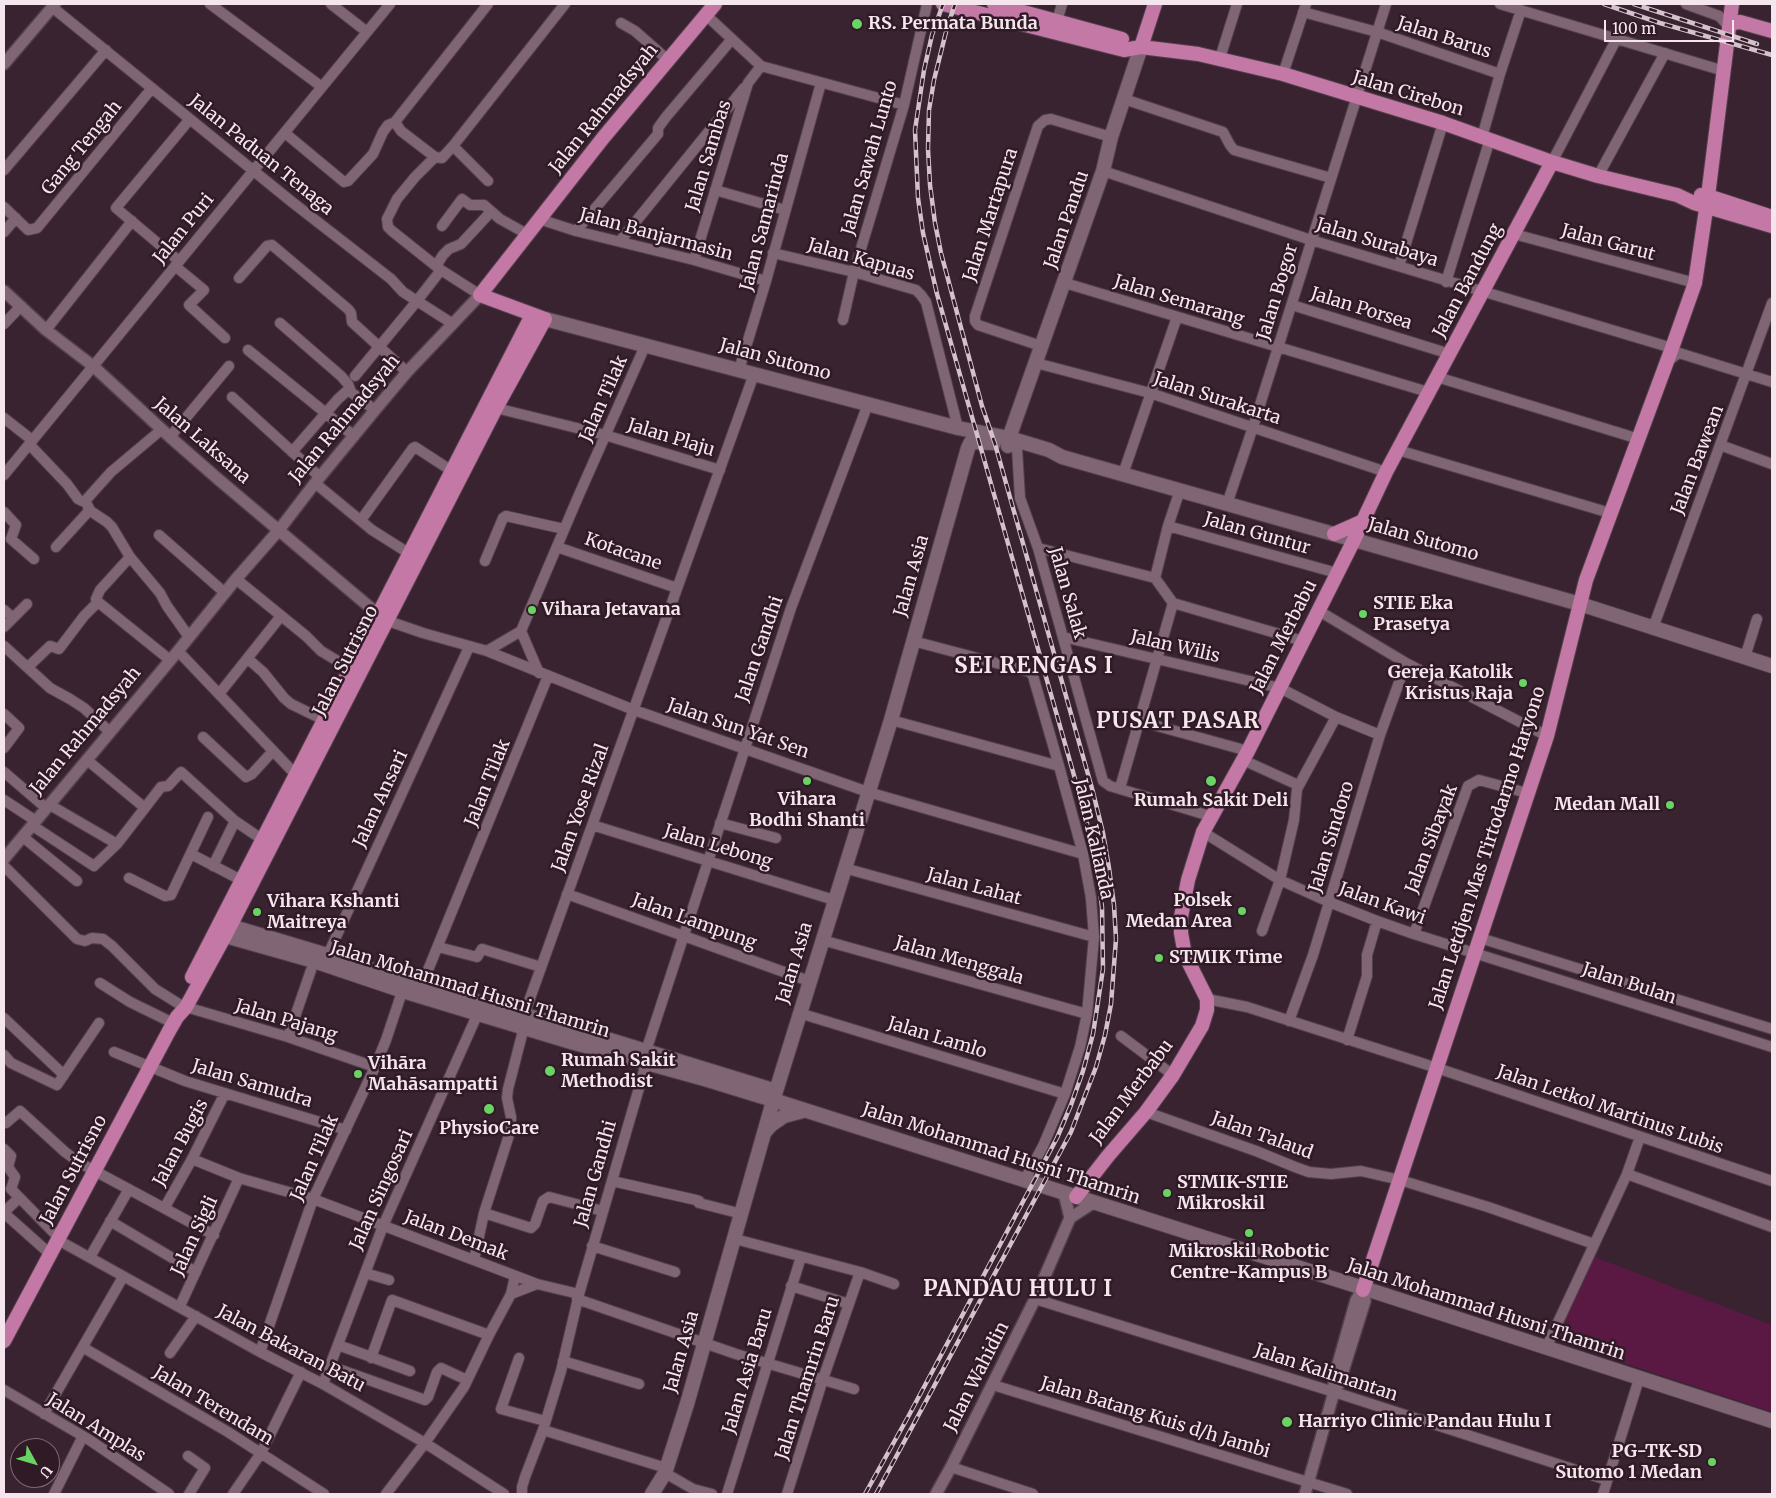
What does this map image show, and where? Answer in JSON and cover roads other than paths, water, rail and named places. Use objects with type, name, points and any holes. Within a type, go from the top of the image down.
[{"type":"main road","name":"Jalan Cirebon","points":[[943,4],[1124,50],[1141,47],[1198,54],[1283,74],[1356,98],[1443,123],[1552,162],[1598,176],[1708,202]]},
{"type":"main road","points":[[994,4],[1125,40],[1141,47]]},
{"type":"main road","name":"Jalan Pandu","points":[[1011,444],[1041,346],[1065,283],[1103,171],[1111,137],[1155,4]]},
{"type":"main road","points":[[1708,202],[1732,4]]},
{"type":"main road","name":"Jalan Rahmadsyah","points":[[480,295],[539,219],[710,9]]},
{"type":"main road","points":[[1729,27],[1733,23],[1744,22],[1772,31]]},
{"type":"main road","name":"Jalan Bandung","points":[[1354,540],[1386,472],[1552,162]]},
{"type":"main road","points":[[1708,202],[1772,217]]},
{"type":"main road","points":[[1708,202],[1772,226]]},
{"type":"main road","name":"Jalan Letdjen Mas Tirtodarmo Haryono","points":[[1363,1290],[1547,736],[1586,580],[1695,283],[1708,202]]},
{"type":"main road","name":"Jalan Sutomo","points":[[480,295],[539,317],[958,428],[1046,457],[1062,457],[1580,604],[1772,666]]},
{"type":"main road","name":"Jalan Sutrisno","points":[[4,1340],[179,1013],[383,618],[496,408],[539,317]]},
{"type":"main road","name":"Jalan Sutrisno","points":[[222,930],[241,880],[297,776],[351,669],[383,618],[410,554],[452,471],[539,317]]},
{"type":"main road","name":"Jalan Sutomo","points":[[971,442],[1011,444]]},
{"type":"main road","name":"Jalan Asia","points":[[652,1494],[666,1470],[735,1239],[774,1096],[890,720],[971,442]]},
{"type":"main road","points":[[1334,534],[1361,522]]},
{"type":"main road","name":"Jalan Merbabu","points":[[1070,1195],[1108,1156],[1146,1112],[1173,1075],[1202,1026],[1207,1010],[1207,999],[1185,956],[1180,933],[1188,880],[1203,832],[1210,816],[1246,756],[1354,540]]},
{"type":"main road","name":"Jalan Mohammad Husni Thamrin","points":[[222,930],[320,963],[524,1021],[774,1096],[806,1111],[1772,1421]]},
{"type":"main road","name":"Jalan Mohammad Husni Thamrin","points":[[420,991],[478,1013],[524,1021]]},
{"type":"main road","points":[[764,1133],[771,1125],[784,1116],[806,1111]]},
{"type":"street","points":[[210,4],[322,87]]},
{"type":"street","points":[[331,4],[367,32]]},
{"type":"street","name":"Jalan Puri","points":[[4,475],[390,4]]},
{"type":"street","points":[[285,133],[346,182],[359,171],[373,154],[388,125],[395,122],[488,4]]},
{"type":"street","points":[[395,122],[401,131],[435,157],[442,158],[565,4]]},
{"type":"street","name":"Jalan Sawah Lunto","points":[[843,320],[854,272],[904,105],[927,4]]},
{"type":"street","points":[[1057,21],[1062,4]]},
{"type":"street","points":[[1220,58],[1237,4]]},
{"type":"street","name":"Jalan Bogor","points":[[1227,504],[1292,305],[1310,240],[1386,4]]},
{"type":"street","points":[[1500,4],[1724,71]]},
{"type":"street","points":[[1686,4],[1719,16],[1729,27]]},
{"type":"street","points":[[4,64],[54,5]]},
{"type":"street","name":"Jalan Paduan Tenaga","points":[[54,5],[254,171],[391,279],[403,292],[418,299],[453,324]]},
{"type":"street","points":[[1283,74],[1304,8]]},
{"type":"street","name":"Jalan Barus","points":[[1304,8],[1500,74]]},
{"type":"street","points":[[710,9],[732,39],[761,66],[904,105]]},
{"type":"street","points":[[1446,282],[1486,138],[1500,74],[1521,10]]},
{"type":"street","points":[[621,22],[635,31],[668,60]]},
{"type":"street","points":[[576,231],[658,134],[658,128],[666,117],[732,39]]},
{"type":"street","name":"Jalan Bandung","points":[[1552,162],[1616,40]]},
{"type":"street","points":[[4,170],[106,50]]},
{"type":"street","points":[[1598,176],[1664,54]]},
{"type":"street","name":"Jalan Sambas","points":[[694,260],[748,83],[761,66]]},
{"type":"street","points":[[620,240],[748,83]]},
{"type":"street","name":"Jalan Samarinda","points":[[739,370],[766,281],[821,83]]},
{"type":"street","name":"Gang Tengah","points":[[16,218],[28,230],[37,228],[152,88]]},
{"type":"street","points":[[1124,99],[1223,132],[1234,150],[1331,178]]},
{"type":"street","points":[[190,118],[116,208],[204,290],[189,305],[225,338]]},
{"type":"street","name":"Jalan Martapura","points":[[1041,346],[978,326],[975,321],[975,316],[1038,126],[1045,120],[1051,119],[1111,137]]},
{"type":"street","points":[[1399,266],[1443,123]]},
{"type":"street","points":[[453,146],[488,181]]},
{"type":"street","points":[[435,157],[403,191],[387,218],[388,227],[439,268],[480,295]]},
{"type":"street","name":"Jalan Surabaya","points":[[1103,171],[1310,240],[1446,282],[1483,291],[1670,354]]},
{"type":"street","points":[[715,190],[785,210]]},
{"type":"street","points":[[442,226],[462,199],[470,205],[484,205],[500,219],[527,234]]},
{"type":"street","points":[[4,207],[16,218],[4,232]]},
{"type":"street","points":[[355,376],[418,299],[439,268],[443,254],[461,244],[487,216]]},
{"type":"street","name":"Jalan Banjarmasin","points":[[539,219],[576,231],[620,240],[766,281]]},
{"type":"street","points":[[46,330],[132,221]]},
{"type":"street","name":"Jalan Garut","points":[[1514,234],[1695,283]]},
{"type":"street","points":[[239,278],[268,246],[272,245],[348,309],[351,313],[352,322],[407,372]]},
{"type":"street","name":"Jalan Kapuas","points":[[773,253],[854,272],[916,290],[926,302],[958,428]]},
{"type":"street","name":"Jalan Semarang","points":[[1065,283],[1428,392]]},
{"type":"street","name":"Jalan Laksana","points":[[4,291],[46,330],[93,366],[165,434],[383,618]]},
{"type":"street","name":"Jalan Rahmadsyah","points":[[4,859],[236,579],[279,530],[407,372],[480,295]]},
{"type":"street","name":"Jalan Bawean","points":[[1654,628],[1772,303]]},
{"type":"street","name":"Jalan Porsea","points":[[1292,305],[1450,354]]},
{"type":"street","points":[[4,324],[21,306]]},
{"type":"street","points":[[1123,474],[1177,317]]},
{"type":"street","points":[[280,323],[341,376],[350,389],[375,410]]},
{"type":"street","name":"Jalan Tilak","points":[[521,631],[564,529],[646,346]]},
{"type":"street","points":[[248,350],[354,436]]},
{"type":"street","points":[[1670,354],[1679,353],[1772,382]]},
{"type":"street","name":"Jalan Surakarta","points":[[1036,363],[1150,394],[1386,472]]},
{"type":"street","points":[[56,547],[111,472],[165,434],[229,366]]},
{"type":"street","name":"Jalan Yose Rizal","points":[[474,1260],[484,1213],[511,1129],[511,1117],[507,1098],[508,1090],[524,1021],[541,967],[754,374]]},
{"type":"street","points":[[1437,377],[1639,439]]},
{"type":"street","points":[[292,452],[338,398],[350,389]]},
{"type":"street","points":[[232,398],[292,452],[318,480],[361,520],[384,539],[410,554]]},
{"type":"street","name":"Jalan Gandhi","points":[[522,1494],[524,1477],[544,1426],[563,1361],[578,1297],[646,1057],[720,823],[791,608],[868,404]]},
{"type":"street","name":"Jalan Plaju","points":[[496,408],[605,436],[720,470]]},
{"type":"street","points":[[4,418],[31,442],[78,498],[112,527],[130,557],[160,593],[189,637]]},
{"type":"street","name":"Jalan Salak","points":[[1011,444],[1020,498],[1038,548],[1103,781],[1110,786],[1210,816]]},
{"type":"street","points":[[1720,445],[1772,464]]},
{"type":"street","points":[[361,520],[413,448],[415,447],[452,471]]},
{"type":"street","points":[[1398,450],[1610,513]]},
{"type":"street","points":[[1156,578],[1168,526],[1180,490]]},
{"type":"street","points":[[4,512],[16,525],[11,538],[34,559]]},
{"type":"street","points":[[485,561],[506,516],[564,529]]},
{"type":"street","name":"Jalan Guntur","points":[[1168,526],[1337,574]]},
{"type":"street","points":[[159,535],[225,593]]},
{"type":"street","name":"Kotacane","points":[[558,547],[677,588]]},
{"type":"street","points":[[1038,548],[1156,578],[1173,603],[1303,641]]},
{"type":"street","points":[[130,557],[100,590],[96,599],[98,602],[174,656],[219,694],[272,752],[297,776]]},
{"type":"street","points":[[236,579],[311,640],[321,651],[351,669]]},
{"type":"street","points":[[28,667],[50,646],[59,649],[84,616],[98,602]]},
{"type":"street","points":[[1120,788],[1173,603]]},
{"type":"street","points":[[4,627],[27,604]]},
{"type":"street","points":[[4,610],[13,618]]},
{"type":"street","points":[[1319,611],[1406,663],[1547,736]]},
{"type":"street","points":[[219,694],[281,616]]},
{"type":"street","name":"Jalan Sun Yat Sen","points":[[383,618],[469,647],[487,651],[634,710],[868,792],[1083,854]]},
{"type":"street","points":[[1744,657],[1757,620]]},
{"type":"street","points":[[487,651],[521,631],[543,674]]},
{"type":"street","name":"Jalan Wilis","points":[[1063,637],[1280,688],[1336,717],[1380,735]]},
{"type":"street","name":"Jalan Kalianda","points":[[913,641],[1025,669],[1032,676],[1083,854],[1091,898],[1094,937],[1087,1014],[1080,1047],[1065,1094],[1043,1146],[1024,1181]]},
{"type":"street","points":[[4,646],[50,688],[70,698],[110,732]]},
{"type":"street","name":"Jalan Ansari","points":[[288,1037],[320,963],[469,647]]},
{"type":"street","points":[[248,659],[263,672],[291,704],[324,720]]},
{"type":"street","name":"Jalan Sindoro","points":[[1289,1022],[1313,955],[1380,735],[1406,663]]},
{"type":"street","name":"Jalan Tilak","points":[[420,991],[543,674]]},
{"type":"street","points":[[4,714],[19,728],[4,748]]},
{"type":"street","points":[[1262,931],[1280,880],[1294,820],[1294,801],[1298,785],[1336,717]]},
{"type":"street","points":[[890,720],[1059,766]]},
{"type":"street","points":[[1139,721],[1246,756],[1298,785]]},
{"type":"street","points":[[204,737],[246,777],[252,774],[272,752]]},
{"type":"street","points":[[87,760],[145,808]]},
{"type":"street","points":[[4,772],[48,806],[117,844]]},
{"type":"street","points":[[4,800],[94,866],[117,844],[161,786],[168,786],[181,772],[235,821],[263,840]]},
{"type":"street","name":"Jalan Sibayak","points":[[1414,934],[1468,786],[1479,780],[1528,793]]},
{"type":"street","points":[[130,878],[168,896],[174,890],[208,817]]},
{"type":"street","points":[[213,866],[235,821]]},
{"type":"street","points":[[720,823],[776,838]]},
{"type":"street","name":"Jalan Lebong","points":[[592,825],[834,900]]},
{"type":"street","name":"Jalan Kawi","points":[[1203,832],[1280,880],[1329,902],[1414,934],[1475,952]]},
{"type":"street","points":[[22,837],[77,881]]},
{"type":"street","points":[[191,854],[241,880]]},
{"type":"street","points":[[4,866],[77,939],[85,941],[92,938],[103,939],[179,1013]]},
{"type":"street","name":"Jalan Lahat","points":[[844,868],[1094,937]]},
{"type":"street","name":"Jalan Lampung","points":[[567,894],[809,981]]},
{"type":"street","points":[[1347,1040],[1367,976],[1366,955],[1377,921]]},
{"type":"street","name":"Jalan Bulan","points":[[1480,938],[1772,1029]]},
{"type":"street","name":"Jalan Menggala","points":[[822,940],[1087,1014]]},
{"type":"street","points":[[438,948],[477,957],[482,949],[541,967]]},
{"type":"street","name":"Jalan Bulan","points":[[1475,952],[1772,1047]]},
{"type":"street","points":[[100,983],[130,1002],[179,1013]]},
{"type":"street","name":"Jalan Tilak","points":[[260,1352],[313,1199],[375,1067],[404,986]]},
{"type":"street","name":"Jalan Letkol Martinus Lubis","points":[[1207,999],[1247,1007],[1437,1068],[1772,1181]]},
{"type":"street","name":"Jalan Pajang","points":[[179,1013],[288,1037],[375,1067]]},
{"type":"street","name":"Jalan Singosari","points":[[323,1384],[383,1226],[478,1013]]},
{"type":"street","name":"Jalan Lamlo","points":[[799,1013],[1065,1094]]},
{"type":"street","points":[[4,1018],[64,1075]]},
{"type":"street","points":[[4,1055],[11,1063],[57,1085],[100,1023]]},
{"type":"street","points":[[1121,1036],[1173,1075]]},
{"type":"street","name":"Jalan Samudra","points":[[114,1052],[149,1067],[225,1093],[346,1130]]},
{"type":"street","name":"Jalan Bugis","points":[[165,1207],[192,1159],[225,1093]]},
{"type":"street","points":[[4,1124],[20,1111],[65,1152],[95,1171],[214,1235]]},
{"type":"street","name":"Jalan Talaud","points":[[1146,1112],[1309,1172],[1331,1174],[1361,1171],[1400,1180],[1488,1207],[1594,1244]]},
{"type":"street","points":[[1546,1348],[1627,1174],[1640,1137]]},
{"type":"street","points":[[4,1149],[11,1156],[8,1167],[15,1177],[11,1188],[19,1198],[4,1212],[50,1254]]},
{"type":"street","name":"Jalan Demak","points":[[192,1159],[239,1178],[313,1199],[515,1276],[704,1343],[854,1389]]},
{"type":"street","points":[[1627,1174],[1772,1227]]},
{"type":"street","name":"Jalan Sigli","points":[[180,1306],[239,1178]]},
{"type":"street","points":[[612,1181],[696,1200],[699,1203],[742,1214]]},
{"type":"street","points":[[90,1257],[129,1189]]},
{"type":"street","points":[[1070,1195],[1070,1218]]},
{"type":"street","points":[[484,1213],[531,1228],[535,1224],[543,1201],[549,1197],[603,1211]]},
{"type":"street","name":"Jalan Bakaran Batu","points":[[19,1198],[58,1239],[260,1352],[323,1384],[425,1443],[504,1494]]},
{"type":"street","points":[[1070,1218],[1093,1203]]},
{"type":"street","name":"Jalan Wahidin","points":[[936,1494],[1035,1299],[1070,1218]]},
{"type":"street","points":[[110,1221],[196,1272]]},
{"type":"street","points":[[735,1239],[860,1272],[894,1284]]},
{"type":"street","points":[[592,1246],[675,1272]]},
{"type":"street","name":"Jalan Asia Baru","points":[[727,1494],[801,1257]]},
{"type":"street","points":[[365,1272],[389,1280]]},
{"type":"street","name":"Jalan Thamrin Baru","points":[[787,1494],[823,1379],[860,1272]]},
{"type":"street","points":[[386,1494],[425,1443],[467,1380],[511,1294],[515,1276]]},
{"type":"street","points":[[44,1414],[84,1348],[123,1277]]},
{"type":"street","points":[[511,1294],[537,1284]]},
{"type":"street","points":[[791,1286],[849,1304]]},
{"type":"street","points":[[1305,1494],[1334,1392],[1334,1378],[1353,1308],[1363,1290]]},
{"type":"street","name":"Jalan Kalimantan","points":[[1035,1299],[1334,1392],[1607,1480]]},
{"type":"street","points":[[371,1358],[392,1300],[489,1335]]},
{"type":"street","points":[[170,1353],[196,1316]]},
{"type":"street","points":[[338,1345],[410,1371]]},
{"type":"street","name":"Jalan Terendam","points":[[84,1348],[261,1453],[324,1494]]},
{"type":"street","points":[[519,1358],[501,1409],[666,1470],[694,1492],[712,1494]]},
{"type":"street","points":[[563,1361],[639,1384]]},
{"type":"street","points":[[330,1366],[425,1400],[428,1397],[438,1370],[441,1368],[467,1380]]},
{"type":"street","points":[[233,1494],[261,1453],[301,1372]]},
{"type":"street","points":[[1602,1494],[1639,1379]]},
{"type":"street","name":"Jalan Batang Kuis d/h Jambi","points":[[993,1385],[1347,1494]]},
{"type":"street","name":"Jalan Amplas","points":[[4,1390],[83,1436],[170,1494]]},
{"type":"street","points":[[54,1494],[83,1436]]},
{"type":"street","points":[[188,1456],[206,1468],[188,1494]]},
{"type":"street","points":[[951,1467],[1033,1494]]},
{"type":"railway","points":[[865,1494],[1057,1138],[1083,1071],[1093,1034],[1103,969],[1102,907],[1098,876],[1085,814],[937,294],[923,233],[918,198],[915,130],[924,70],[932,35],[943,4]]},
{"type":"railway","points":[[876,1494],[1071,1132],[1096,1067],[1105,1035],[1111,1004],[1116,939],[1109,868],[1093,792],[995,444],[982,406],[941,253],[935,223],[928,149],[929,110],[934,80],[955,4]]},
{"type":"railway","points":[[1604,4],[1660,23],[1772,55]]},
{"type":"railway","points":[[1634,4],[1757,44]]},
{"type":"place","name":"RS. Permata Bunda","points":[[857,24]]},
{"type":"place","name":"Vihara Jetavana","points":[[532,610]]},
{"type":"place","name":"STIE Eka Prasetya","points":[[1363,614]]},
{"type":"place","name":"Gereja Katolik Kristus Raja","points":[[1523,683]]},
{"type":"place","name":"Vihara Bodhi Shanti","points":[[807,781]]},
{"type":"place","name":"Rumah Sakit Deli","points":[[1211,781]]},
{"type":"place","name":"Medan Mall","points":[[1670,805]]},
{"type":"place","name":"Polsek Medan Area","points":[[1242,911]]},
{"type":"place","name":"Vihara Kshanti Maitreya","points":[[257,912]]},
{"type":"place","name":"STMIK Time","points":[[1159,958]]},
{"type":"place","name":"Rumah Sakit Methodist","points":[[550,1071]]},
{"type":"place","name":"Vihāra Mahāsampatti","points":[[358,1074]]},
{"type":"place","name":"PhysioCare","points":[[489,1109]]},
{"type":"place","name":"STMIK-STIE Mikroskil","points":[[1167,1193]]},
{"type":"place","name":"Mikroskil Robotic Centre-Kampus B","points":[[1249,1233]]},
{"type":"place","name":"Harriyo Clinic Pandau Hulu I","points":[[1287,1422]]},
{"type":"place","name":"PG-TK-SD Sutomo 1 Medan","points":[[1712,1462]]},
{"type":"district","name":"SEI RENGAS I","points":[[1034,667]]},
{"type":"district","name":"PUSAT PASAR","points":[[1178,722]]},
{"type":"district","name":"PANDAU HULU I","points":[[1018,1290]]}]
